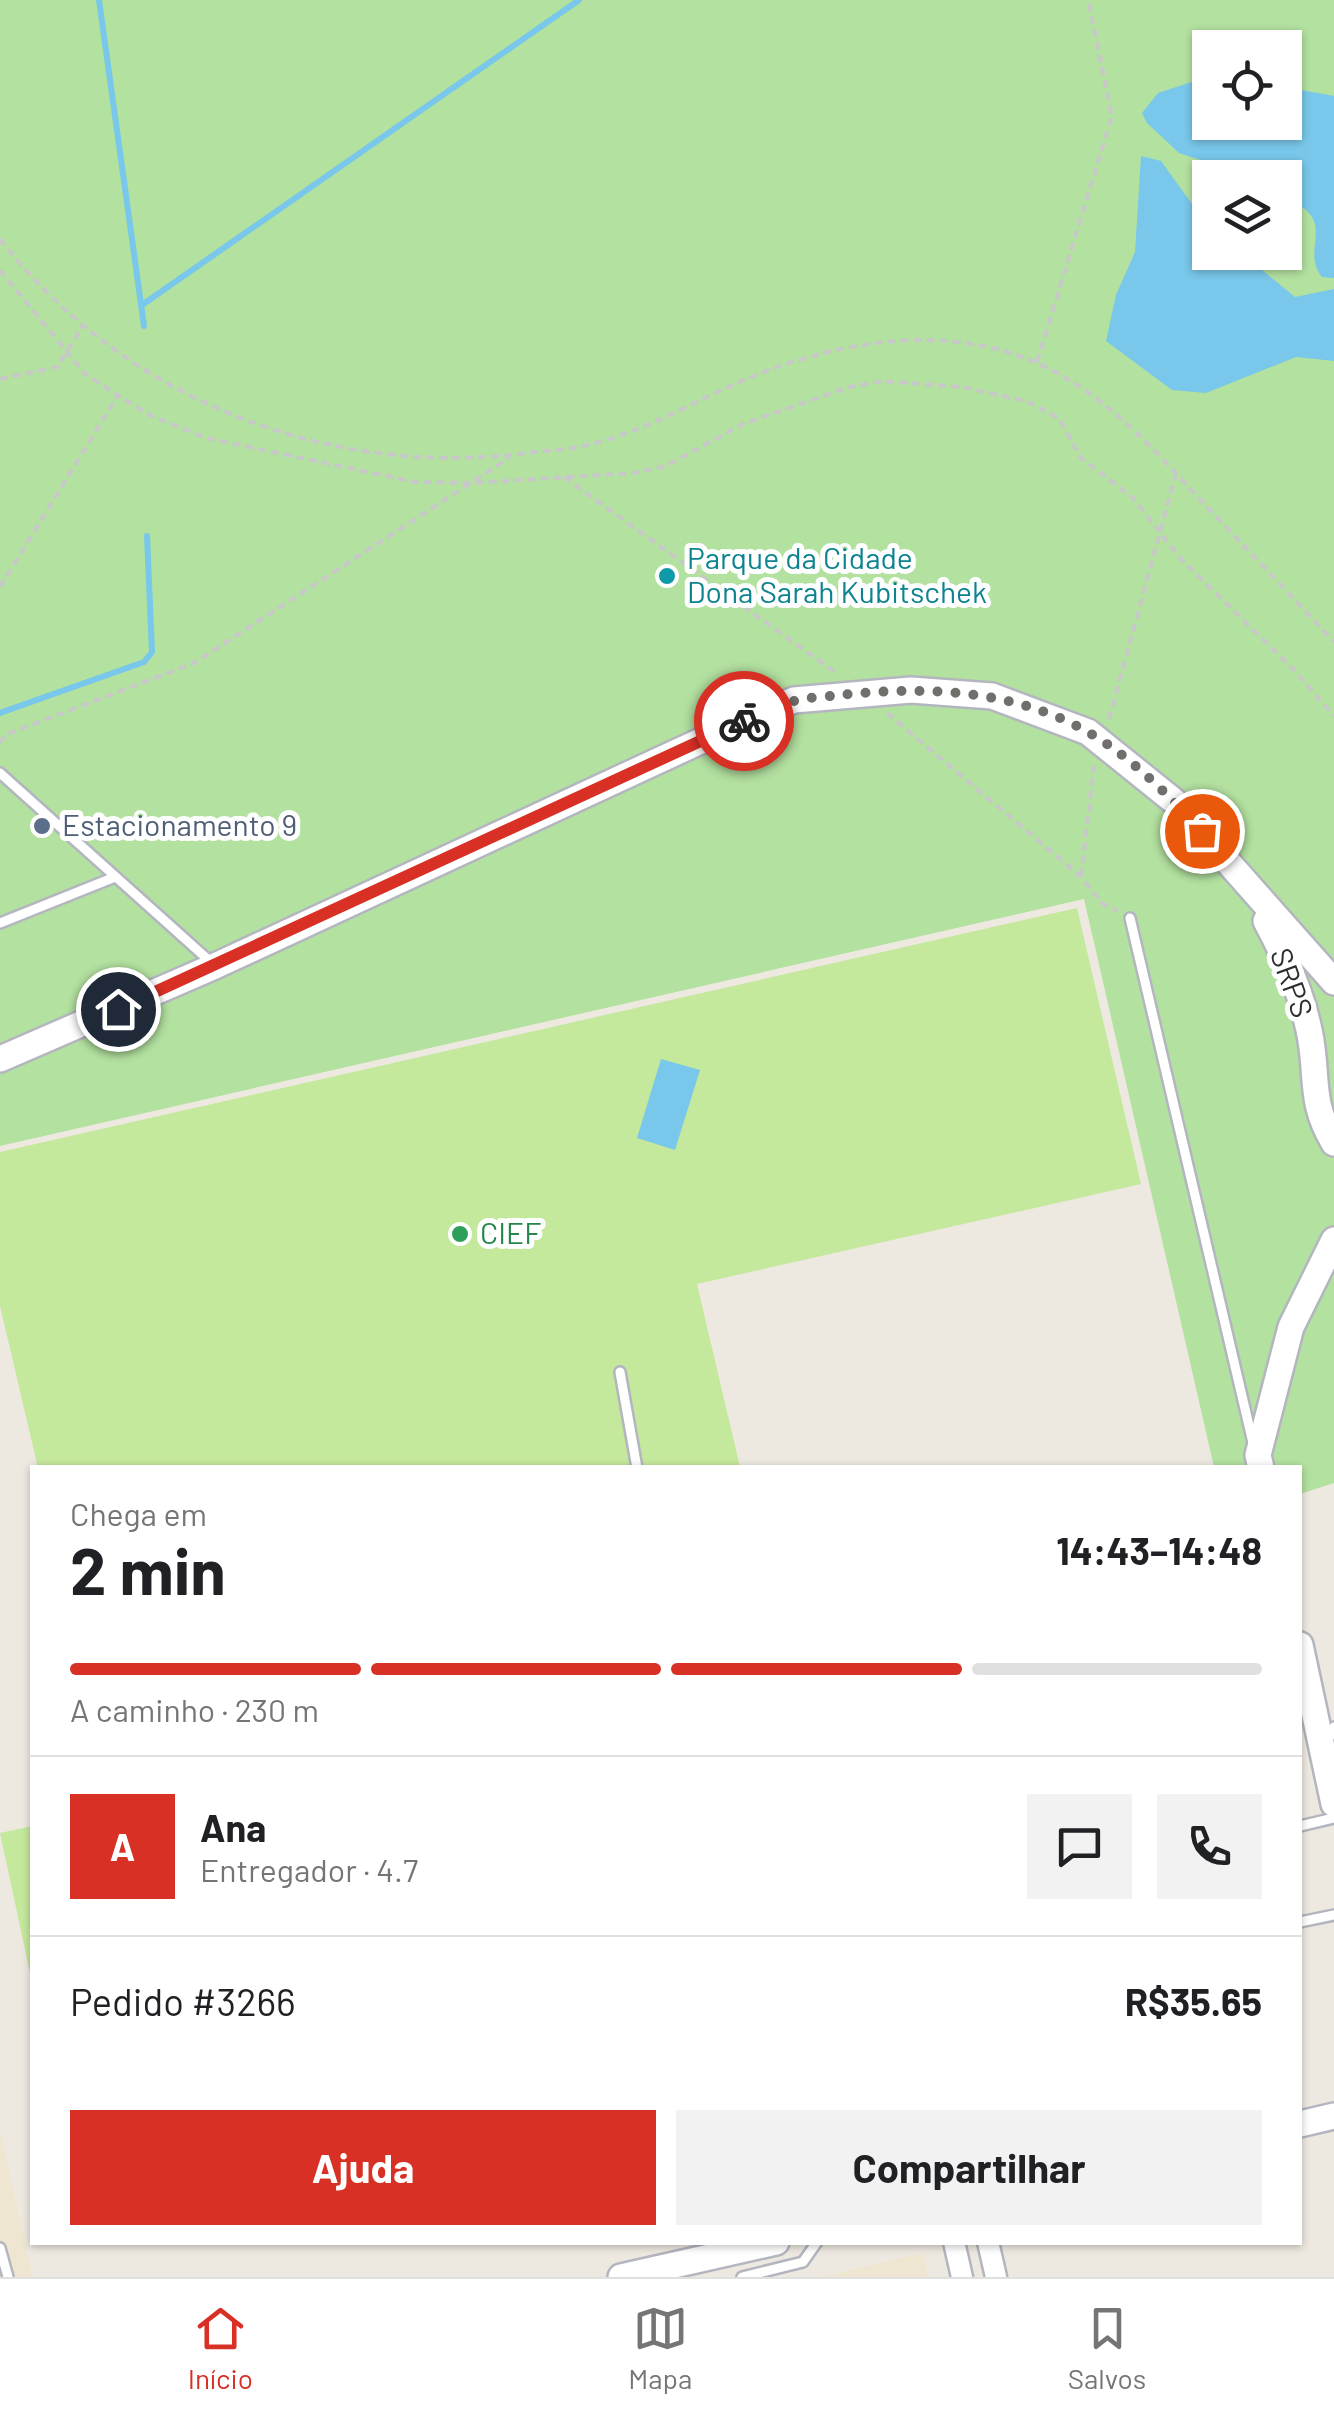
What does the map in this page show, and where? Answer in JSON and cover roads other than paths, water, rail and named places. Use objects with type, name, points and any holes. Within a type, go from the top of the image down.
[{"type":"main road","name":"SRPS","points":[[0,1058],[215,966],[794,700],[911,690],[992,696],[1035,710],[1103,742],[1175,802],[1334,982]]},
{"type":"main road","name":"SRPS","points":[[1246,885],[1284,955],[1302,1003],[1314,1060],[1313,1090],[1319,1116],[1334,1143]]},
{"type":"main road","points":[[1313,1090],[1334,1068]]},
{"type":"main road","points":[[1259,1461],[1291,1327],[1333,1246]]},
{"type":"main road","points":[[1302,1652],[1330,1754],[1334,1804]]},
{"type":"main road","points":[[1302,2124],[1334,2116]]},
{"type":"main road","points":[[621,2277],[763,2245]]},
{"type":"street","points":[[955,2245],[962,2277]]},
{"type":"street","points":[[989,2245],[996,2277]]},
{"type":"lane","points":[[0,773],[215,966]]},
{"type":"lane","points":[[0,923],[115,877]]},
{"type":"lane","points":[[1130,918],[1259,1461]]},
{"type":"lane","points":[[620,1372],[636,1465]]},
{"type":"lane","points":[[1302,1826],[1334,1818]]},
{"type":"lane","points":[[1302,1922],[1334,1915]]},
{"type":"lane","points":[[742,2277],[798,2263],[808,2258],[815,2245]]},
{"type":"lane","points":[[0,2248],[8,2277]]},
{"type":"lane","points":[[794,2277],[798,2263]]},
{"type":"water","points":[[1192,82],[1192,140],[1302,140],[1302,90],[1334,96],[1334,278],[1322,277],[1316,267],[1314,220],[1302,208],[1302,160],[1200,160],[1179,153],[1147,123],[1142,113],[1158,93]]},
{"type":"water","points":[[1141,156],[1161,161],[1192,204],[1192,270],[1262,270],[1295,297],[1334,289],[1334,361],[1296,357],[1206,393],[1172,390],[1106,341],[1116,295],[1135,252]]},
{"type":"water","points":[[661,1059],[700,1070],[675,1150],[637,1138]]},
{"type":"waterway","points":[[99,0],[144,326]]},
{"type":"waterway","points":[[142,305],[579,0]]},
{"type":"waterway","points":[[0,713],[144,662],[152,652],[147,536]]},
{"type":"place","name":"Parque da Cidade Dona Sarah Kubitschek","points":[[667,576]]},
{"type":"place","name":"Estacionamento 9","points":[[42,826]]},
{"type":"place","name":"CIEF","points":[[460,1234]]}]
